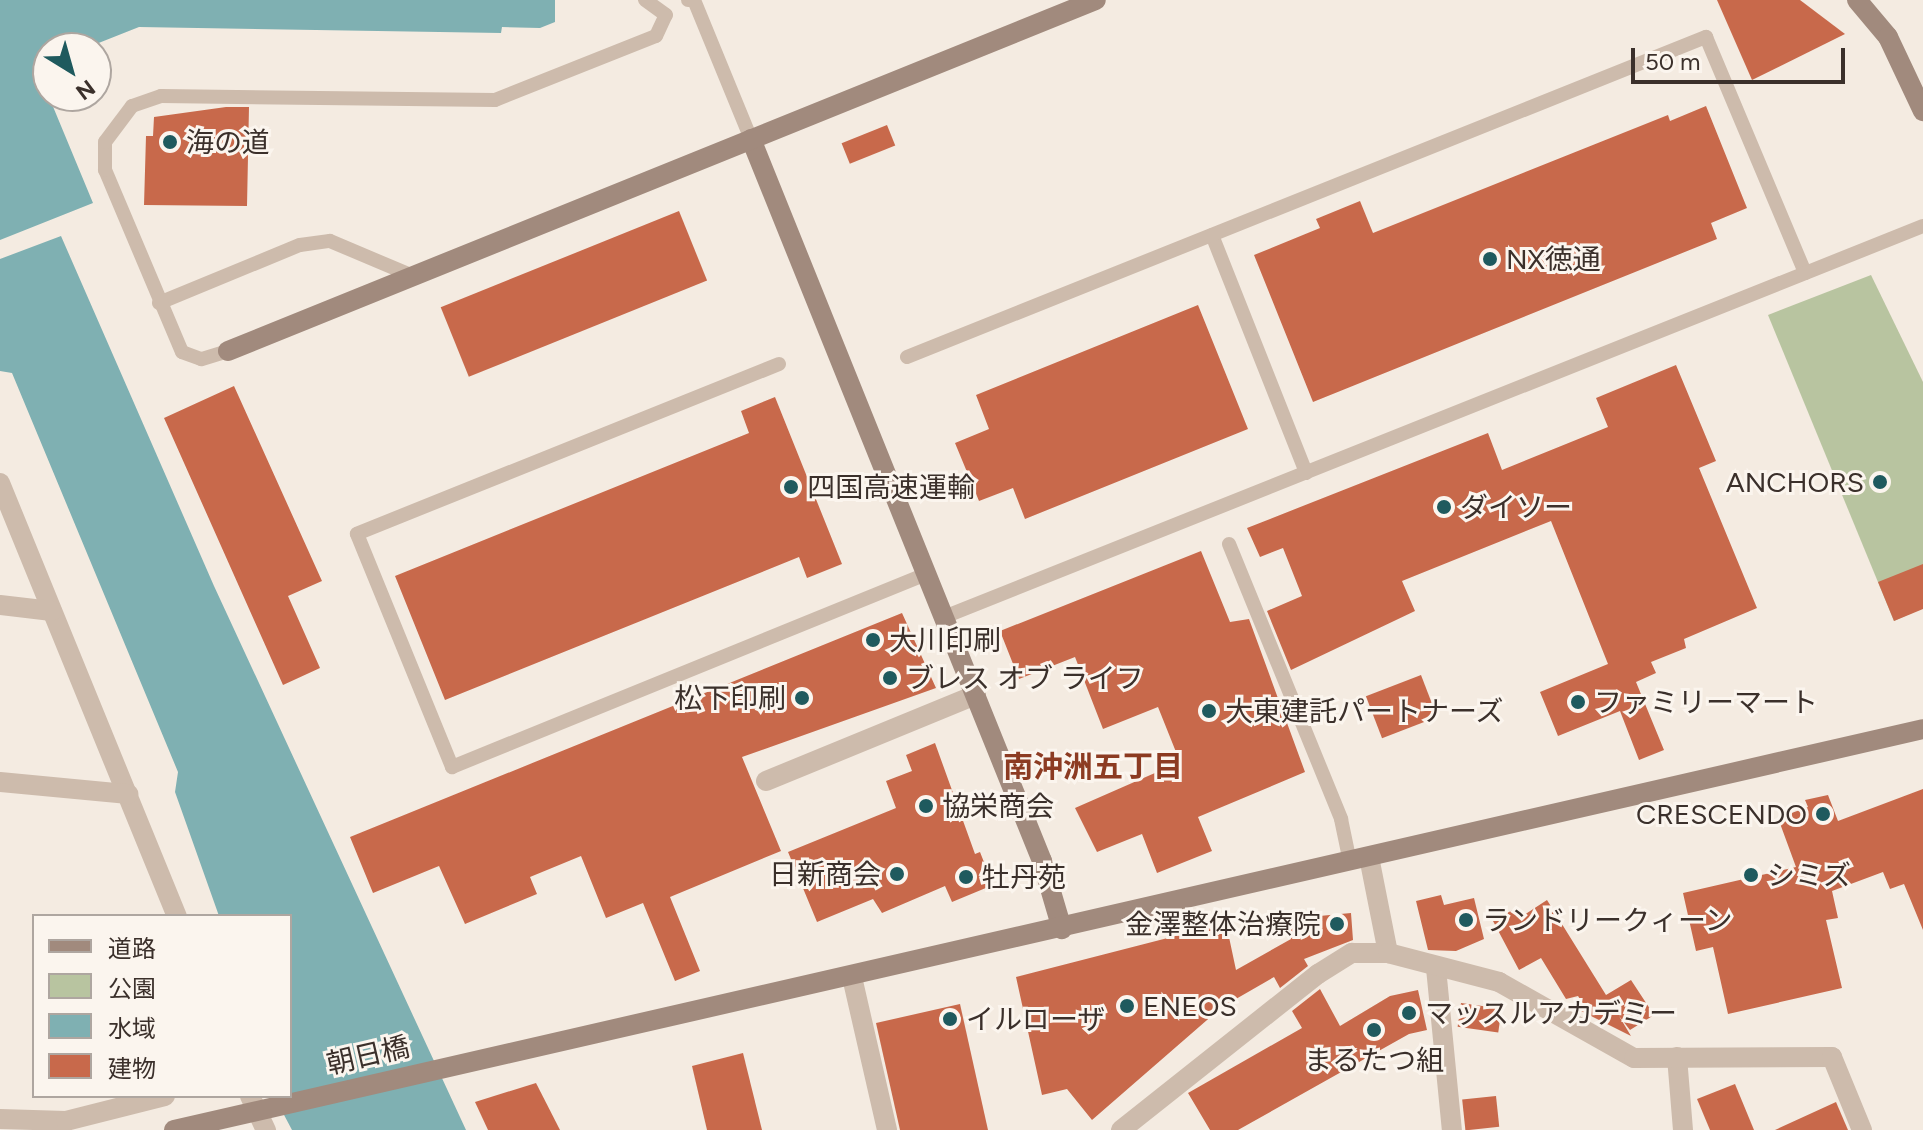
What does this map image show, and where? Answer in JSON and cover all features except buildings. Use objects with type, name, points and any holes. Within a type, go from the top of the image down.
[{"type":"street","points":[[228,351],[1096,0]]},
{"type":"street","points":[[1857,0],[1888,37],[1923,111]]},
{"type":"street","points":[[751,139],[1042,861],[1062,929]]},
{"type":"street","points":[[0,483],[176,914]]},
{"type":"street","points":[[0,605],[52,611]]},
{"type":"street","points":[[766,781],[976,695]]},
{"type":"street","name":"朝日橋","points":[[292,1096],[852,977],[1923,729]]},
{"type":"street","points":[[0,782],[128,794]]},
{"type":"street","points":[[1360,860],[1388,953]]},
{"type":"street","points":[[1121,1130],[1318,974],[1352,953],[1388,953],[1531,996],[1634,1058],[1832,1057],[1862,1130]]},
{"type":"street","points":[[1436,968],[1452,1130]]},
{"type":"street","points":[[852,977],[887,1130]]},
{"type":"street","points":[[1677,1057],[1683,1130]]},
{"type":"street","points":[[0,1119],[66,1121],[157,1098]]},
{"type":"street","name":"朝日橋","points":[[174,1130],[253,1104],[283,1098]]},
{"type":"street","points":[[253,1104],[266,1130]]},
{"type":"lane","points":[[228,351],[201,359],[182,352],[159,303],[102,155],[110,130],[132,106],[161,96],[495,100],[656,36],[666,15],[645,0]]},
{"type":"lane","points":[[688,0],[694,0],[751,139]]},
{"type":"lane","points":[[907,357],[1706,37],[1805,273]]},
{"type":"lane","points":[[944,617],[1923,226]]},
{"type":"lane","points":[[1212,235],[1306,473]]},
{"type":"lane","points":[[159,303],[300,245],[330,241],[413,276]]},
{"type":"lane","points":[[779,364],[357,534],[452,767],[926,574]]},
{"type":"lane","points":[[1229,544],[1360,860]]},
{"type":"green space","name":"ANCHORS","points":[[1871,275],[1923,382],[1923,608],[1894,621],[1768,315]]},
{"type":"water","points":[[0,0],[555,0],[555,22],[540,28],[502,27],[501,33],[139,27],[112,38],[112,32],[32,32],[32,112],[55,112],[93,203],[0,240]]},
{"type":"water","points":[[61,236],[214,586],[466,1130],[292,1130],[275,1098],[292,1098],[292,914],[218,914],[175,792],[178,772],[12,373],[0,371],[0,259]]},
{"type":"place","name":"海の道","points":[[170,142]]},
{"type":"place","name":"NX徳通","points":[[1490,259]]},
{"type":"place","name":"ANCHORS","points":[[1880,482]]},
{"type":"place","name":"四国高速運輸","points":[[791,487]]},
{"type":"place","name":"ダイソー","points":[[1444,507]]},
{"type":"place","name":"大川印刷","points":[[873,640]]},
{"type":"place","name":"ブレス オブ ライフ","points":[[890,678]]},
{"type":"place","name":"松下印刷","points":[[802,698]]},
{"type":"place","name":"ファミリーマート","points":[[1578,702]]},
{"type":"place","name":"大東建託パートナーズ","points":[[1209,711]]},
{"type":"place","name":"協栄商会","points":[[926,806]]},
{"type":"place","name":"CRESCENDO","points":[[1823,814]]},
{"type":"place","name":"日新商会","points":[[897,874]]},
{"type":"place","name":"シミズ","points":[[1751,875]]},
{"type":"place","name":"牡丹苑","points":[[966,877]]},
{"type":"place","name":"ランドリークィーン","points":[[1466,920]]},
{"type":"place","name":"金澤整体治療院","points":[[1337,924]]},
{"type":"place","name":"ENEOS","points":[[1127,1006]]},
{"type":"place","name":"マッスルアカデミー","points":[[1409,1013]]},
{"type":"place","name":"イルローザ","points":[[950,1019]]},
{"type":"place","name":"まるたつ組","points":[[1374,1030]]},
{"type":"district","name":"南沖洲五丁目","points":[[1093,767]]}]
